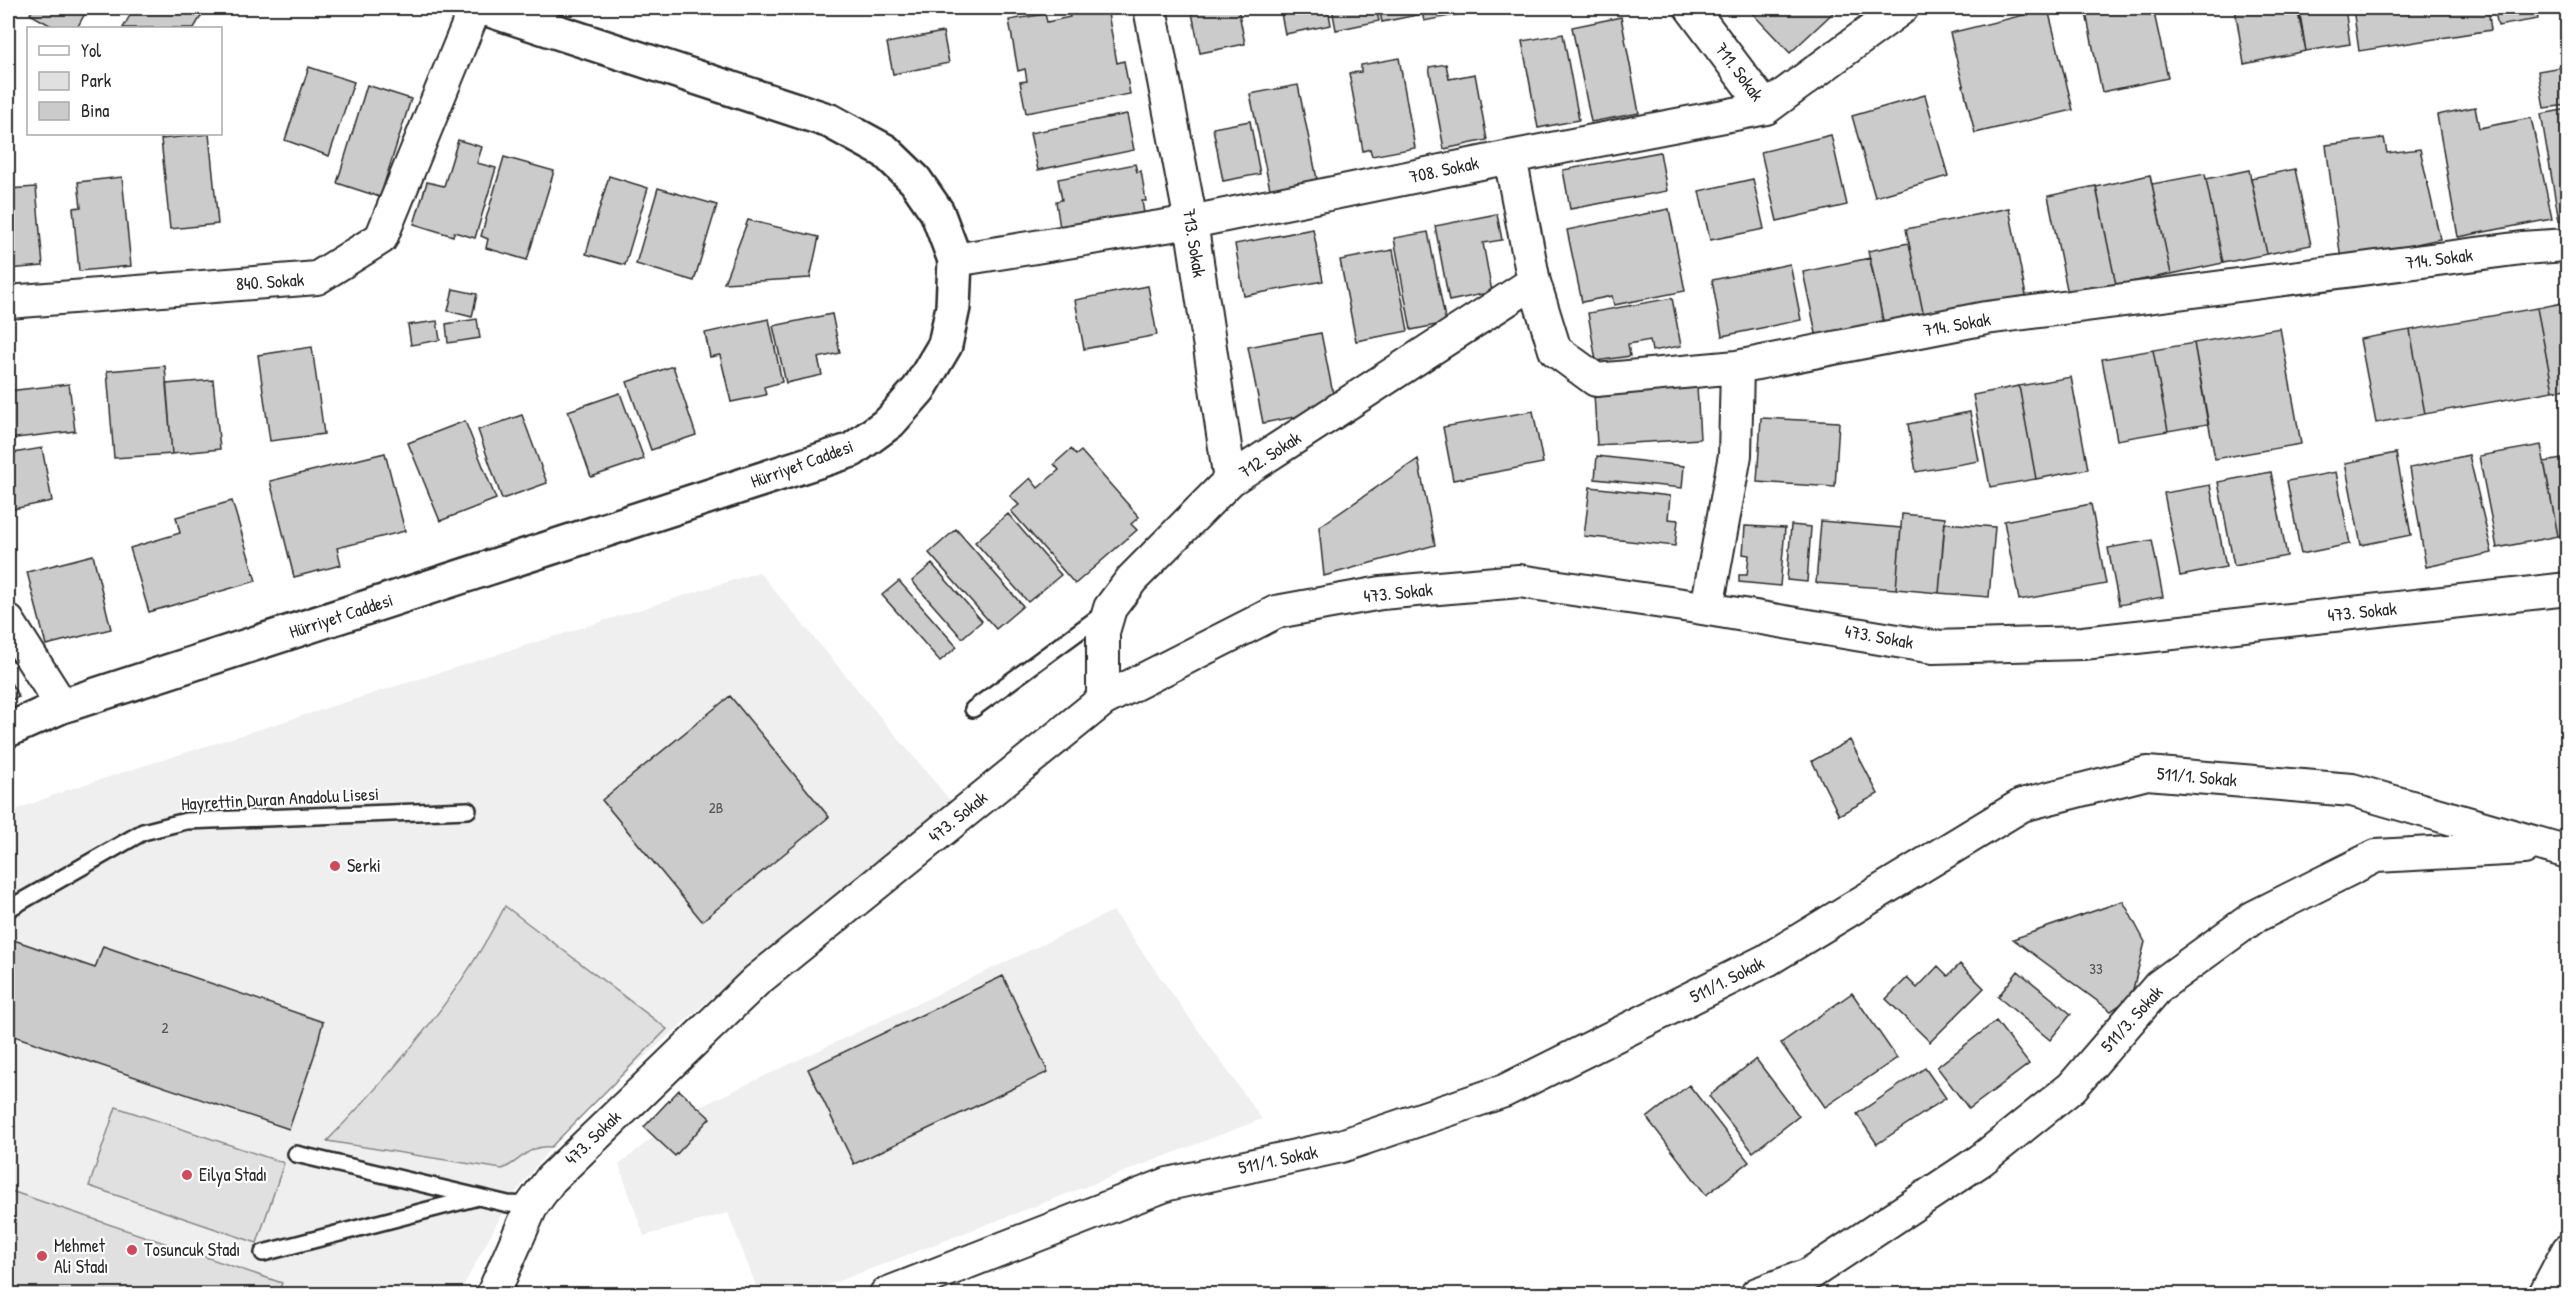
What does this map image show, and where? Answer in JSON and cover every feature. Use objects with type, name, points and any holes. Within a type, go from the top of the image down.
[{"type":"main road","name":"Hürriyet Caddesi","points":[[8,730],[62,706],[852,450],[890,422],[919,389],[945,345],[953,307],[955,260],[937,212],[915,180],[885,151],[839,126],[484,8]]},
{"type":"street","name":"840. Sokak","points":[[8,302],[317,278],[381,238],[475,8]]},
{"type":"street","name":"713. Sokak","points":[[1150,8],[1191,222],[1230,480]]},
{"type":"street","name":"711. Sokak","points":[[1691,8],[1766,108]]},
{"type":"street","name":"708. Sokak","points":[[955,260],[1191,222],[1766,108],[1902,8]]},
{"type":"street","name":"714. Sokak","points":[[1510,157],[1534,282],[1555,350],[1596,380],[1737,367],[1986,318],[2522,248],[2568,245]]},
{"type":"street","name":"712. Sokak","points":[[1103,700],[1103,632],[1110,608],[1132,579],[1230,480],[1534,282]]},
{"type":"street","points":[[1707,608],[1735,455],[1737,367]]},
{"type":"street","name":"473. Sokak","points":[[494,1294],[532,1205],[551,1179],[756,981],[1103,700],[1276,612],[1381,592],[1519,581],[1707,608],[1933,647],[2083,643],[2568,589]]},
{"type":"street","points":[[8,621],[62,706]]},
{"type":"street","name":"511/1. Sokak","points":[[886,1294],[1168,1184],[1341,1146],[1504,1091],[1767,960],[2022,805],[2147,773],[2352,790],[2558,850]]},
{"type":"street","name":"511/3. Sokak","points":[[1757,1294],[1808,1275],[1981,1160],[2072,1087],[2159,986],[2254,917],[2376,856],[2558,850]]},
{"type":"street","points":[[2545,1294],[2568,1250]]},
{"type":"lane","points":[[973,709],[1110,608]]},
{"type":"lane","name":"Hayrettin Duran Anadolu Lisesi","points":[[8,909],[143,832],[163,825],[186,821],[468,810]]},
{"type":"lane","points":[[296,1154],[480,1197],[532,1205]]},
{"type":"lane","points":[[263,1253],[480,1197]]},
{"type":"shaded area","points":[[759,572],[955,806],[755,959],[577,1117],[508,1203],[459,1294],[8,1294],[8,813],[67,790]]},
{"type":"shaded area","points":[[1113,911],[1262,1119],[805,1294],[759,1294],[728,1213],[644,1236],[619,1165],[676,1118]]},
{"type":"green space","points":[[505,906],[667,1029],[551,1147],[536,1148],[502,1169],[327,1141],[402,1059],[425,1030],[468,970]]},
{"type":"green space","name":"Eilya Stadı","points":[[116,1107],[284,1163],[257,1243],[89,1186]]},
{"type":"green space","points":[[8,1190],[282,1283],[278,1294],[8,1294]]},
{"type":"building","points":[[34,8],[88,8],[78,27],[53,27],[30,14]]},
{"type":"building","points":[[134,8],[206,8],[195,27],[124,27]]},
{"type":"building","points":[[845,8],[888,8],[888,11],[845,10]]},
{"type":"building","points":[[1107,8],[1117,63],[1124,61],[1130,94],[1026,113],[1020,82],[1027,81],[1025,69],[1018,71],[1009,20],[1045,14],[1047,22],[1070,17],[1068,9]]},
{"type":"building","points":[[1191,8],[1238,8],[1245,44],[1200,53]]},
{"type":"building","points":[[1280,8],[1328,8],[1331,25],[1285,34]]},
{"type":"building","points":[[1332,8],[1376,8],[1379,21],[1336,30]]},
{"type":"building","points":[[1379,8],[1420,8],[1422,14],[1382,22]]},
{"type":"building","points":[[1421,8],[1470,8],[1471,12],[1424,21]]},
{"type":"building","points":[[1752,8],[1838,8],[1790,53],[1749,10]]},
{"type":"building","points":[[2085,8],[2153,8],[2168,78],[2102,92]]},
{"type":"building","points":[[2235,8],[2297,8],[2306,51],[2244,64]]},
{"type":"building","points":[[2299,8],[2345,8],[2350,44],[2306,51]]},
{"type":"building","points":[[2353,8],[2488,8],[2491,30],[2359,51]]},
{"type":"building","points":[[2494,8],[2536,8],[2538,19],[2498,26]]},
{"type":"building","points":[[2543,8],[2568,8],[2568,9],[2544,13]]},
{"type":"building","points":[[2048,9],[2073,110],[1975,133],[1950,33]]},
{"type":"building","points":[[1621,17],[1639,113],[1591,122],[1572,27]]},
{"type":"building","points":[[943,32],[949,63],[893,74],[887,43]]},
{"type":"building","points":[[1563,34],[1579,120],[1538,128],[1522,41]]},
{"type":"building","points":[[1399,58],[1415,148],[1372,156],[1370,149],[1363,151],[1349,73],[1361,72],[1361,65]]},
{"type":"building","points":[[1446,64],[1449,79],[1475,74],[1487,140],[1444,149],[1429,67]]},
{"type":"building","points":[[2568,66],[2568,105],[2544,108],[2538,71]]},
{"type":"building","points":[[309,67],[354,82],[329,156],[285,140]]},
{"type":"building","points":[[367,85],[411,99],[380,197],[337,183]]},
{"type":"building","points":[[1298,85],[1317,179],[1270,189],[1250,94]]},
{"type":"building","points":[[1925,95],[1948,176],[1875,197],[1852,116]]},
{"type":"building","points":[[2475,107],[2479,128],[2531,118],[2552,219],[2458,237],[2437,115]]},
{"type":"building","points":[[2568,109],[2568,219],[2559,221],[2541,114]]},
{"type":"building","points":[[1127,114],[1134,150],[1038,170],[1030,133]]},
{"type":"building","points":[[1250,121],[1260,174],[1223,181],[1213,128]]},
{"type":"building","points":[[209,135],[218,224],[170,229],[161,139]]},
{"type":"building","points":[[1831,135],[1847,205],[1777,221],[1761,152]]},
{"type":"building","points":[[2384,138],[2387,153],[2420,149],[2440,239],[2341,260],[2326,145]]},
{"type":"building","points":[[458,140],[482,147],[477,163],[496,168],[475,238],[454,232],[453,236],[414,224],[427,182],[444,186]]},
{"type":"building","points":[[1660,152],[1667,191],[1570,209],[1563,170]]},
{"type":"building","points":[[504,157],[554,171],[527,260],[486,248],[488,239],[481,236]]},
{"type":"building","points":[[1135,164],[1137,172],[1141,171],[1146,201],[1142,201],[1144,213],[1060,228],[1056,201],[1062,200],[1058,179]]},
{"type":"building","points":[[2295,169],[2311,245],[2267,254],[2251,178]]},
{"type":"building","points":[[2249,170],[2267,254],[2223,263],[2206,179]]},
{"type":"building","points":[[2205,174],[2223,263],[2171,274],[2152,184]]},
{"type":"building","points":[[2150,175],[2171,274],[2116,285],[2096,187]]},
{"type":"building","points":[[609,176],[648,188],[625,265],[586,254]]},
{"type":"building","points":[[122,177],[131,266],[79,271],[73,208],[81,207],[78,182]]},
{"type":"building","points":[[1753,179],[1764,229],[1710,240],[1699,191]]},
{"type":"building","points":[[2096,186],[2116,285],[2068,294],[2048,196]]},
{"type":"building","points":[[36,187],[43,266],[8,269],[8,189]]},
{"type":"building","points":[[658,188],[717,205],[694,281],[636,264]]},
{"type":"building","points":[[2009,208],[2026,296],[1924,317],[1906,229]]},
{"type":"building","points":[[1669,209],[1685,291],[1614,305],[1612,296],[1582,302],[1567,230]]},
{"type":"building","points":[[1497,214],[1502,240],[1483,243],[1492,292],[1449,301],[1435,226]]},
{"type":"building","points":[[748,220],[819,237],[810,278],[724,283]]},
{"type":"building","points":[[1313,229],[1323,281],[1244,296],[1235,244]]},
{"type":"building","points":[[1428,232],[1446,323],[1411,330],[1394,238]]},
{"type":"building","points":[[1909,243],[1924,317],[1884,325],[1868,251]]},
{"type":"building","points":[[1393,250],[1408,331],[1356,341],[1340,260]]},
{"type":"building","points":[[1870,258],[1884,325],[1817,338],[1803,272]]},
{"type":"building","points":[[1790,264],[1801,320],[1722,336],[1712,280]]},
{"type":"building","points":[[1148,286],[1157,335],[1084,349],[1075,300]]},
{"type":"building","points":[[453,289],[477,294],[472,317],[448,311]]},
{"type":"building","points":[[1672,298],[1681,346],[1652,351],[1650,340],[1628,344],[1630,356],[1596,361],[1588,313]]},
{"type":"building","points":[[2568,302],[2568,389],[2553,391],[2537,308]]},
{"type":"building","points":[[2537,308],[2553,391],[2425,414],[2410,330]]},
{"type":"building","points":[[832,314],[840,353],[818,358],[822,375],[786,383],[773,326]]},
{"type":"building","points":[[477,319],[480,338],[448,343],[446,324]]},
{"type":"building","points":[[769,319],[782,382],[764,387],[766,395],[731,402],[720,355],[710,357],[705,333]]},
{"type":"building","points":[[437,321],[440,340],[411,345],[408,325]]},
{"type":"building","points":[[2280,328],[2301,444],[2215,459],[2194,343]]},
{"type":"building","points":[[2410,330],[2425,414],[2376,423],[2360,339]]},
{"type":"building","points":[[1321,333],[1336,409],[1263,423],[1248,347]]},
{"type":"building","points":[[2194,343],[2208,424],[2168,431],[2153,350]]},
{"type":"building","points":[[312,347],[324,434],[270,441],[258,355]]},
{"type":"building","points":[[2153,350],[2168,431],[2117,440],[2102,359]]},
{"type":"building","points":[[165,366],[172,454],[114,458],[107,371]]},
{"type":"building","points":[[673,366],[696,435],[651,450],[627,382]]},
{"type":"building","points":[[2071,377],[2088,469],[2036,479],[2019,386]]},
{"type":"building","points":[[213,380],[220,449],[172,454],[166,384]]},
{"type":"building","points":[[69,384],[75,431],[8,439],[8,391]]},
{"type":"building","points":[[1697,386],[1700,439],[1597,445],[1594,393]]},
{"type":"building","points":[[2019,386],[2036,479],[1990,487],[1973,395]]},
{"type":"building","points":[[620,393],[644,459],[591,477],[568,411]]},
{"type":"building","points":[[1533,411],[1543,463],[1453,480],[1443,427]]},
{"type":"building","points":[[1970,412],[1979,461],[1916,472],[1908,424]]},
{"type":"building","points":[[522,415],[547,483],[502,499],[478,430]]},
{"type":"building","points":[[1761,418],[1839,422],[1835,487],[1757,482]]},
{"type":"building","points":[[465,421],[496,499],[440,521],[408,443]]},
{"type":"building","points":[[2541,445],[2558,536],[2497,548],[2479,456]]},
{"type":"building","points":[[42,448],[52,501],[8,510],[8,454]]},
{"type":"building","points":[[1071,449],[1076,455],[1081,451],[1139,517],[1131,524],[1137,530],[1075,584],[1011,511],[1019,505],[1010,496],[1030,478],[1038,488],[1059,470],[1054,464]]},
{"type":"building","points":[[385,453],[405,531],[337,548],[341,565],[294,577],[270,481]]},
{"type":"building","points":[[2396,453],[2411,535],[2361,545],[2345,463]]},
{"type":"building","points":[[2469,455],[2492,553],[2426,567],[2410,468]]},
{"type":"building","points":[[1597,456],[1684,466],[1682,488],[1595,479]]},
{"type":"building","points":[[2568,458],[2568,534],[2558,536],[2544,462]]},
{"type":"building","points":[[1418,459],[1435,545],[1324,576],[1319,527]]},
{"type":"building","points":[[2271,472],[2287,556],[2234,566],[2218,482]]},
{"type":"building","points":[[2336,472],[2350,544],[2301,554],[2287,481]]},
{"type":"building","points":[[2210,485],[2226,567],[2180,576],[2164,493]]},
{"type":"building","points":[[1590,487],[1670,496],[1668,519],[1678,520],[1675,546],[1584,536]]},
{"type":"building","points":[[232,501],[256,581],[149,612],[130,548],[180,533],[176,517]]},
{"type":"building","points":[[2091,504],[2106,584],[2019,600],[2004,521]]},
{"type":"building","points":[[1008,514],[1061,575],[1028,602],[975,542]]},
{"type":"building","points":[[1902,514],[1945,518],[1939,593],[1896,589]]},
{"type":"building","points":[[1821,521],[1901,528],[1896,589],[1816,583]]},
{"type":"building","points":[[1945,523],[1995,527],[1989,597],[1939,593]]},
{"type":"building","points":[[1791,525],[1811,527],[1807,582],[1787,580]]},
{"type":"building","points":[[1745,526],[1785,528],[1780,586],[1739,582],[1739,575],[1747,575],[1749,555],[1743,554]]},
{"type":"building","points":[[956,529],[1023,606],[996,629],[929,553]]},
{"type":"building","points":[[2152,540],[2163,597],[2119,605],[2108,548]]},
{"type":"building","points":[[93,555],[111,629],[46,645],[27,572]]},
{"type":"building","points":[[932,564],[982,621],[962,638],[912,581]]},
{"type":"building","points":[[899,581],[957,647],[940,661],[882,595]]},
{"type":"building","points":[[8,678],[19,697],[8,701]]},
{"type":"building","points":[[730,696],[829,817],[702,921],[602,800]]},
{"type":"building","points":[[1850,740],[1878,794],[1839,815],[1812,761]]},
{"type":"building","points":[[2123,901],[2145,942],[2131,997],[2111,1011],[2013,939]]},
{"type":"building","points":[[8,938],[95,968],[103,946],[323,1022],[289,1129],[8,1034]]},
{"type":"building","points":[[1960,964],[1984,988],[1930,1042],[1886,999],[1907,978],[1917,988],[1938,966],[1948,976]]},
{"type":"building","points":[[2018,971],[2071,1014],[2050,1040],[1998,997]]},
{"type":"building","points":[[1003,976],[1048,1072],[854,1164],[808,1069]]},
{"type":"building","points":[[1852,993],[1897,1058],[1825,1107],[1781,1043]]},
{"type":"building","points":[[1996,1021],[2029,1064],[1969,1109],[1937,1067]]},
{"type":"building","points":[[1756,1059],[1799,1116],[1753,1152],[1709,1096]]},
{"type":"building","points":[[1925,1068],[1946,1098],[1877,1144],[1857,1114]]},
{"type":"building","points":[[1689,1085],[1749,1162],[1706,1195],[1647,1118]]},
{"type":"building","points":[[679,1090],[710,1118],[675,1156],[644,1127]]},
{"type":"place","name":"Serki","points":[[335,866]]},
{"type":"place","name":"Eilya Stadı","points":[[187,1175]]},
{"type":"place","name":"Tosuncuk Stadı","points":[[132,1250]]},
{"type":"place","name":"Mehmet Ali Stadı","points":[[42,1256]]}]
